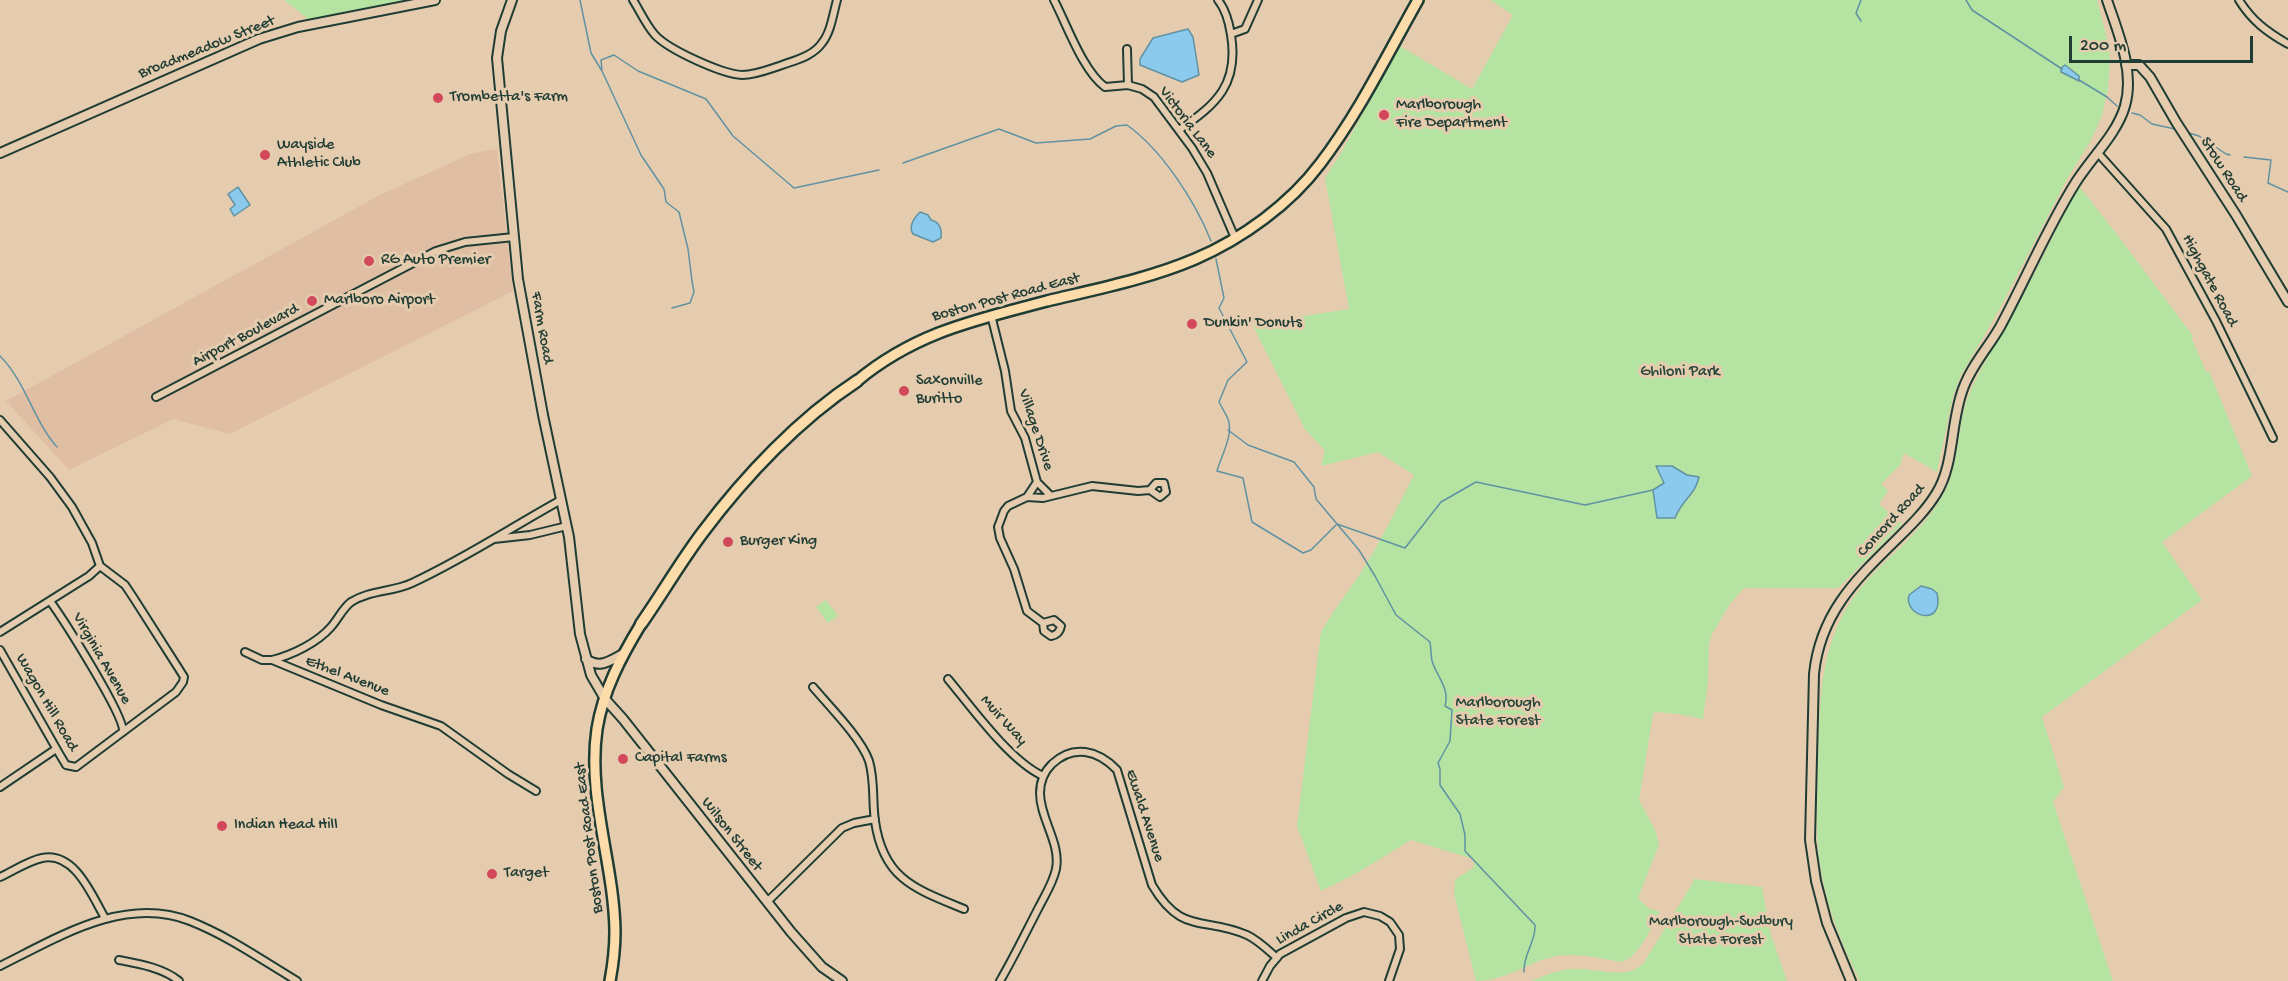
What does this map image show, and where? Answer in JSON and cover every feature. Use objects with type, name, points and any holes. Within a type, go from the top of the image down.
[{"type":"highway","name":"Boston Post Road East","points":[[641,624],[702,532],[738,489],[796,430],[857,381]]},
{"type":"main road","name":"Boston Post Road East","points":[[857,381],[918,341],[944,330],[991,315],[1158,273],[1197,258],[1234,238],[1277,207],[1319,166],[1356,110],[1418,0]]},
{"type":"main road","name":"Boston Post Road East","points":[[610,981],[614,959],[614,918],[597,794],[595,760],[597,730],[605,699],[623,654],[641,624]]},
{"type":"street","name":"Broadmeadow Street","points":[[0,153],[259,39],[298,27],[435,0]]},
{"type":"street","name":"Farm Road","points":[[512,0],[501,31],[497,58],[518,279],[567,526],[580,634],[591,675],[605,699]]},
{"type":"street","points":[[633,0],[655,36],[702,63],[726,72],[743,75],[764,71],[812,52],[822,44],[829,29],[836,1]]},
{"type":"street","name":"Victoria Lane","points":[[1054,0],[1088,67],[1099,82],[1106,87],[1128,85],[1142,89],[1154,98],[1179,130],[1207,173],[1234,238]]},
{"type":"street","points":[[1179,130],[1204,112],[1225,88],[1232,73],[1231,34],[1228,19],[1218,0]]},
{"type":"street","points":[[1231,34],[1245,29],[1258,0]]},
{"type":"street","name":"Concord Road","points":[[1851,981],[1827,923],[1816,881],[1810,840],[1814,674],[1818,647],[1828,621],[1845,593],[1914,522],[1936,495],[1947,470],[1955,415],[1969,376],[2000,327],[2069,194],[2115,127],[2124,108],[2128,84],[2126,65],[2107,0]]},
{"type":"street","points":[[2239,0],[2247,13],[2262,29],[2288,44]]},
{"type":"street","points":[[1127,49],[1128,85]]},
{"type":"street","name":"Stow Road","points":[[2126,65],[2139,65],[2150,77],[2288,302]]},
{"type":"street","name":"Highgate Road","points":[[2097,152],[2166,229],[2216,321],[2273,438]]},
{"type":"street","name":"Airport Boulevard","points":[[156,397],[435,252],[465,242],[514,237]]},
{"type":"street","name":"Village Drive","points":[[991,315],[1005,371],[1011,411],[1025,438],[1037,482],[1052,496]]},
{"type":"street","points":[[0,420],[50,477],[72,507],[92,543],[100,566],[89,576],[0,632]]},
{"type":"street","name":"Village Drive","points":[[1028,497],[1037,482]]},
{"type":"street","points":[[1043,623],[1027,611],[1014,569],[1000,538],[998,527],[1008,506],[1028,497],[1052,496],[1092,486],[1138,491],[1150,490]]},
{"type":"street","points":[[272,660],[299,650],[317,640],[349,603],[382,590],[402,588],[561,500]]},
{"type":"street","points":[[490,540],[530,535],[567,526]]},
{"type":"street","name":"Wagon Hill Road","points":[[0,650],[66,765],[76,767],[160,706],[176,692],[184,677],[129,591],[119,580],[100,566]]},
{"type":"street","name":"Virginia Avenue","points":[[50,601],[69,628],[114,707],[124,725],[123,732]]},
{"type":"street","name":"Ethel Avenue","points":[[245,652],[262,660],[272,660],[381,705],[441,726],[536,791]]},
{"type":"street","points":[[586,659],[596,664],[603,664],[623,654]]},
{"type":"street","name":"Muir Way","points":[[948,679],[1016,756],[1030,769],[1043,776]]},
{"type":"street","points":[[813,687],[858,742],[868,759],[872,775],[875,819],[880,843],[887,860],[899,876],[912,886],[964,909]]},
{"type":"street","name":"Wilson Street","points":[[605,699],[623,718],[766,902],[822,967],[842,981]]},
{"type":"street","points":[[0,787],[56,749]]},
{"type":"street","name":"Ewald Avenue","points":[[1043,776],[1060,757],[1075,752],[1093,753],[1108,761],[1117,770],[1122,783],[1152,885],[1161,900],[1177,915],[1188,921],[1248,936],[1277,958]]},
{"type":"street","points":[[1000,981],[1055,871],[1054,845],[1040,793],[1043,776]]},
{"type":"street","points":[[766,902],[842,828],[875,819]]},
{"type":"street","points":[[0,877],[41,858],[58,858],[73,868],[105,918]]},
{"type":"street","name":"Linda Circle","points":[[1262,981],[1277,958],[1317,932],[1364,912],[1380,916],[1390,922],[1399,935],[1400,949],[1389,981]]},
{"type":"street","points":[[0,966],[105,918],[131,913],[158,913],[187,920],[214,931],[297,981]]},
{"type":"street","points":[[119,960],[148,966],[173,976],[179,981]]},
{"type":"shaded area","points":[[497,149],[513,291],[230,434],[173,419],[69,470],[6,401],[380,195],[470,154]]},
{"type":"green space","points":[[284,0],[406,0],[308,19]]},
{"type":"green space","points":[[1490,0],[2097,0],[2110,59],[2108,89],[2102,116],[2091,140],[2067,179],[1999,310],[1961,375],[1953,396],[1937,472],[1904,453],[1900,465],[1881,484],[1888,491],[1879,504],[1902,524],[1838,588],[1744,588],[1730,604],[1709,643],[1708,682],[1703,719],[1678,714],[1655,712],[1653,714],[1639,800],[1656,832],[1659,845],[1638,898],[1648,908],[1660,912],[1639,949],[1627,960],[1621,962],[1586,956],[1552,957],[1496,978],[1476,981],[1454,894],[1455,880],[1474,867],[1473,859],[1411,840],[1357,873],[1321,891],[1297,826],[1321,632],[1360,574],[1414,475],[1378,452],[1321,466],[1325,451],[1305,429],[1252,324],[1349,309],[1325,178],[1400,46],[1472,89],[1513,15]]},
{"type":"green space","points":[[2079,186],[2193,336],[2192,339],[2206,372],[2209,371],[2252,476],[2162,542],[2202,600],[2042,717],[2064,787],[2053,802],[2113,981],[1860,981],[1832,913],[1821,870],[1818,845],[1820,706],[1831,643],[1849,604],[1860,589],[1914,534],[1938,504],[1951,476],[1962,418],[1973,385],[2007,325]]},
{"type":"green space","points":[[826,600],[838,616],[828,623],[816,607]]},
{"type":"green space","name":"Marlborough-Sudbury State Forest","points":[[1694,879],[1762,887],[1770,932],[1787,981],[1531,981],[1571,969],[1619,973],[1636,969],[1643,964]]},
{"type":"water","points":[[1188,29],[1193,37],[1199,75],[1182,82],[1140,65],[1140,59],[1153,38]]},
{"type":"water","points":[[2065,65],[2079,76],[2079,81],[2061,72],[2061,68]]},
{"type":"water","points":[[238,187],[250,205],[234,216],[230,209],[235,205],[228,194]]},
{"type":"water","points":[[920,212],[928,215],[938,224],[941,229],[941,238],[933,242],[913,234],[911,225]]},
{"type":"water","points":[[1656,466],[1672,466],[1687,475],[1699,477],[1695,489],[1681,506],[1675,518],[1657,518],[1653,490],[1664,483]]},
{"type":"water","points":[[1921,586],[1937,593],[1938,604],[1930,615],[1917,613],[1909,603],[1909,595]]},
{"type":"waterway","points":[[580,0],[591,53],[602,71],[601,60],[614,55],[638,71],[706,99],[733,136],[794,188],[879,170]]},
{"type":"waterway","points":[[1861,0],[1856,13],[1861,21]]},
{"type":"waterway","points":[[1966,0],[1972,10],[2062,69]]},
{"type":"waterway","points":[[602,71],[641,155],[664,189],[666,202],[679,212],[688,249],[694,292],[690,303],[672,308]]},
{"type":"waterway","points":[[2079,80],[2117,106]]},
{"type":"waterway","points":[[2132,113],[2140,115],[2152,124],[2175,129]]},
{"type":"waterway","points":[[903,163],[999,129],[1036,143],[1090,139],[1116,126],[1127,125],[1153,148],[1176,177],[1187,193],[1211,241]]},
{"type":"waterway","points":[[2189,133],[2199,136],[2230,155]]},
{"type":"waterway","points":[[2244,157],[2271,160],[2268,183],[2288,192]]},
{"type":"waterway","points":[[1216,259],[1224,298],[1219,308],[1247,362],[1228,380],[1219,402],[1228,419],[1229,432],[1217,471],[1243,478],[1252,522],[1303,553],[1311,550],[1337,524],[1405,548],[1441,502],[1476,482],[1585,505],[1653,490]]},
{"type":"waterway","points":[[0,356],[16,377],[42,425],[57,447]]},
{"type":"waterway","points":[[1228,430],[1248,445],[1294,462],[1314,487],[1316,499],[1359,550],[1396,615],[1430,642],[1432,661],[1446,694],[1445,706],[1452,710],[1450,741],[1438,763],[1440,785],[1460,814],[1465,835],[1465,851],[1535,925],[1534,937],[1525,959],[1524,972]]},
{"type":"place","name":"Trombetta's Farm","points":[[438,98]]},
{"type":"place","name":"Marlborough Fire Department","points":[[1384,115]]},
{"type":"place","name":"Wayside Athletic Club","points":[[265,155]]},
{"type":"place","name":"RG Auto Premier","points":[[369,261]]},
{"type":"place","name":"Marlboro Airport","points":[[312,301]]},
{"type":"place","name":"Dunkin' Donuts","points":[[1192,324]]},
{"type":"place","name":"Saxonville Buritto","points":[[904,391]]},
{"type":"place","name":"Burger King","points":[[728,542]]},
{"type":"place","name":"Capital Farms","points":[[623,759]]},
{"type":"place","name":"Indian Head Hill","points":[[222,826]]},
{"type":"place","name":"Target","points":[[492,874]]},
{"type":"park label","name":"Ghiloni Park","points":[[1680,373]]},
{"type":"park label","name":"Marlborough State Forest","points":[[1498,713]]}]
